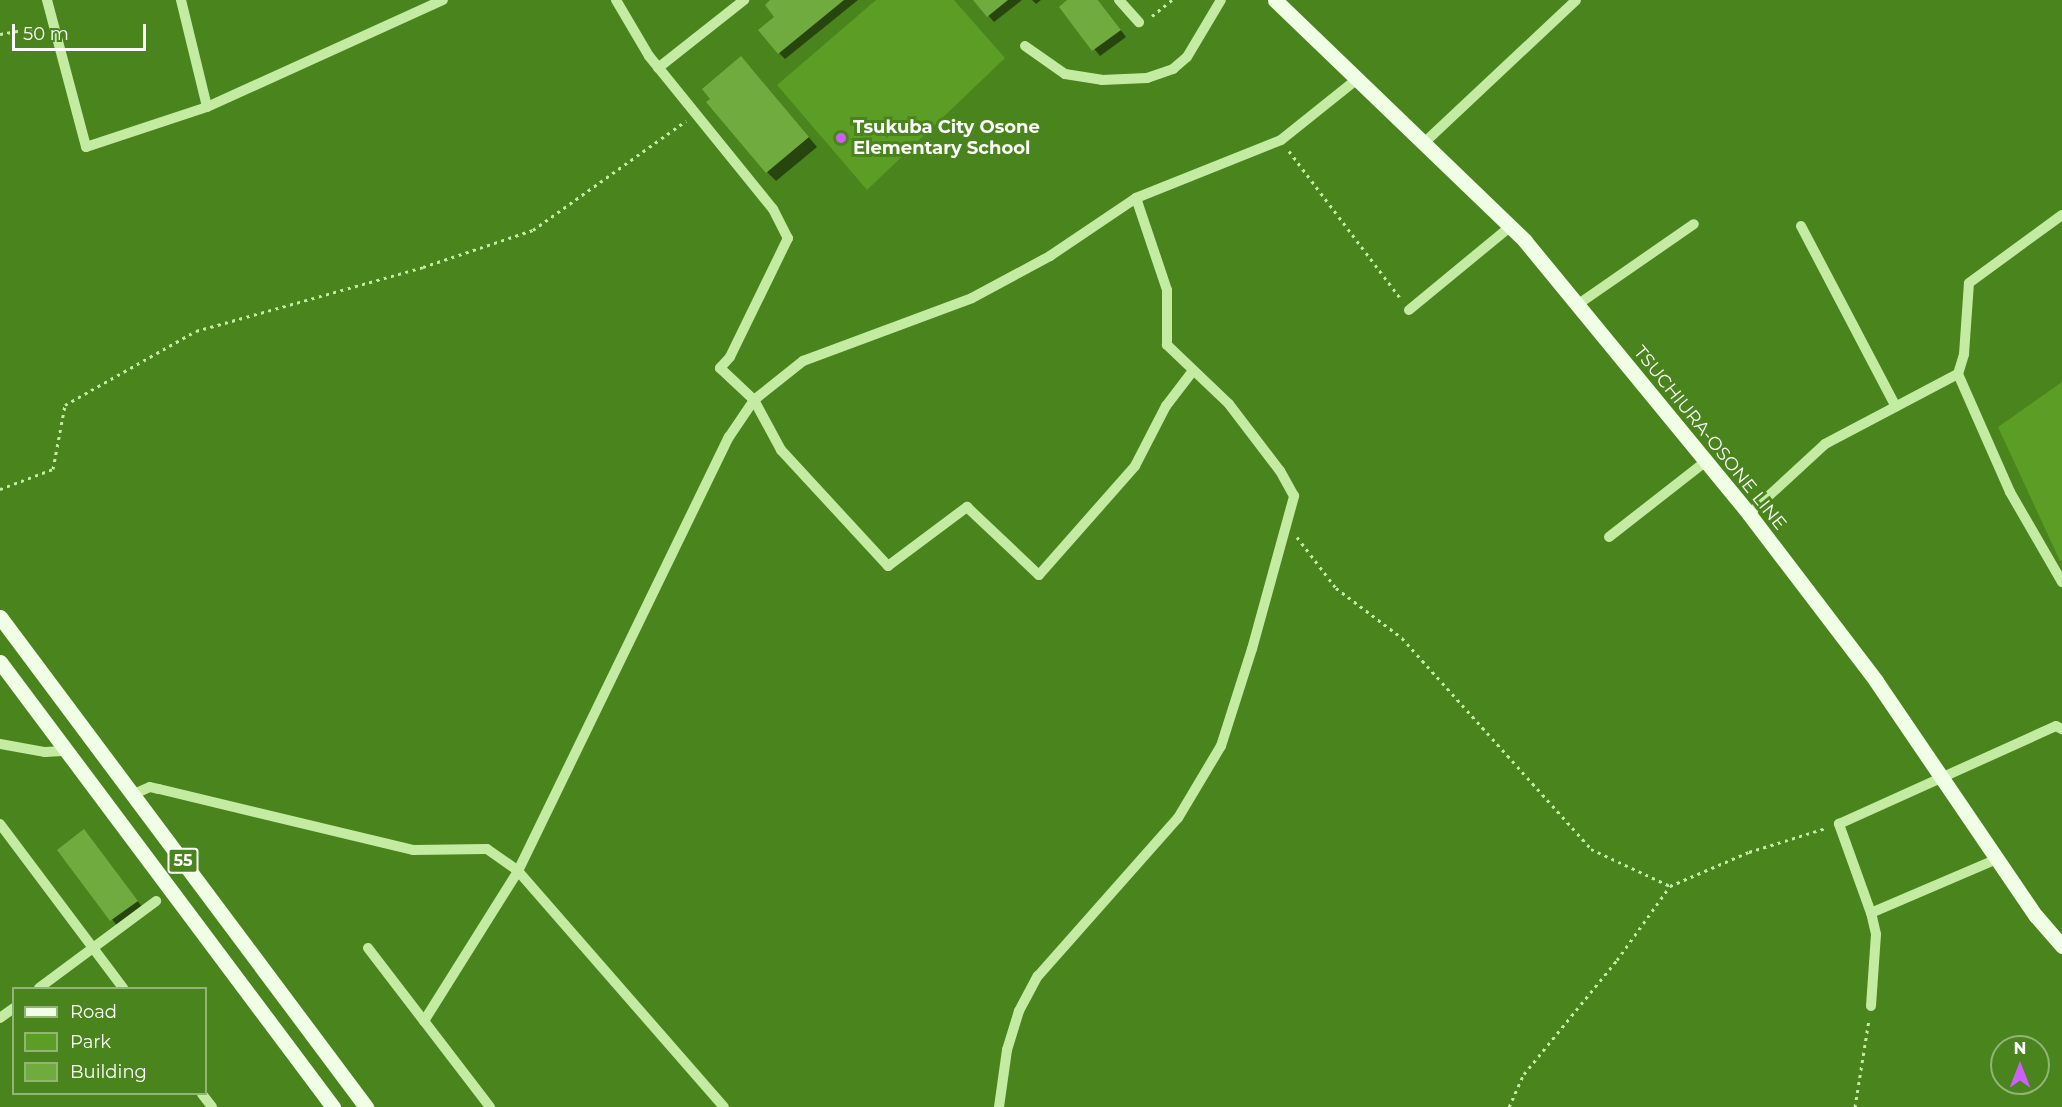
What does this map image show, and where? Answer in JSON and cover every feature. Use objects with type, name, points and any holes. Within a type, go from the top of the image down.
[{"type":"main road","name":"TSUCHIURA-OSONE LINE","points":[[1275,0],[1511,226],[1577,305],[1749,514],[1944,776],[1996,859],[2036,916],[2062,946]]},
{"type":"main road","name":"55","points":[[0,617],[366,1107]]},
{"type":"main road","name":"55","points":[[0,662],[333,1107]]},
{"type":"street","points":[[47,0],[86,147],[207,107],[443,0]]},
{"type":"street","points":[[180,0],[207,107]]},
{"type":"street","points":[[629,0],[618,4],[658,68],[773,208],[788,238],[730,357],[720,368],[754,400],[781,450],[888,567],[967,507],[1039,575],[1135,466],[1166,406],[1192,372]]},
{"type":"street","points":[[658,68],[744,0]]},
{"type":"street","points":[[1119,0],[1139,22]]},
{"type":"street","points":[[1025,46],[1050,68],[1082,78],[1125,80],[1173,69],[1187,57],[1221,0]]},
{"type":"street","points":[[1425,142],[1576,0]]},
{"type":"street","points":[[424,1021],[518,871],[729,437],[754,400],[803,361],[972,298],[1050,256],[1136,198],[1281,140],[1356,80]]},
{"type":"street","points":[[999,1107],[1007,1050],[1019,1011],[1038,976],[1178,818],[1221,746],[1294,496],[1280,471],[1229,404],[1192,372],[1167,345],[1167,290],[1136,198]]},
{"type":"street","points":[[2062,215],[1969,284],[1964,354],[1958,374],[2010,492],[2062,582]]},
{"type":"street","points":[[1577,305],[1694,224]]},
{"type":"street","points":[[1409,310],[1511,226]]},
{"type":"street","points":[[1801,226],[1896,407]]},
{"type":"street","points":[[1749,514],[1825,444],[1958,374]]},
{"type":"street","points":[[1609,537],[1705,462]]},
{"type":"street","points":[[1871,1006],[1876,934],[1871,913],[1839,824],[2060,726]]},
{"type":"street","points":[[0,744],[45,752],[67,750]]},
{"type":"street","points":[[134,794],[150,787],[413,850],[487,849],[518,871],[724,1107]]},
{"type":"street","points":[[0,824],[122,987]]},
{"type":"street","points":[[1871,913],[1996,859]]},
{"type":"street","points":[[40,987],[156,901]]},
{"type":"street","points":[[368,948],[490,1107]]},
{"type":"street","points":[[203,1095],[212,1107]]},
{"type":"path","points":[[1139,22],[1172,0]]},
{"type":"path","points":[[0,34],[54,25]]},
{"type":"path","points":[[0,489],[53,469],[65,405],[196,331],[423,267],[533,230],[695,115]]},
{"type":"path","points":[[1281,140],[1409,310]]},
{"type":"path","points":[[1287,524],[1336,588],[1402,639],[1591,849],[1670,886]]},
{"type":"path","points":[[1509,1107],[1524,1074],[1617,960],[1670,886],[1749,852],[1839,824]]},
{"type":"path","points":[[1855,1107],[1871,1006]]},
{"type":"green space","points":[[876,0],[954,0],[1005,58],[867,190],[777,85]]},
{"type":"green space","points":[[2062,382],[2062,561],[2060,561],[1998,427]]},
{"type":"building","points":[[770,0],[844,0],[778,54],[758,30],[774,17],[765,5]]},
{"type":"building","points":[[973,0],[1008,0],[987,17]]},
{"type":"building","points":[[1067,0],[1098,0],[1121,30],[1092,51],[1059,7]]},
{"type":"building","points":[[741,56],[809,137],[766,173],[706,102],[710,99],[702,89]]},
{"type":"building","points":[[84,829],[138,901],[110,921],[57,850]]},
{"type":"place","name":"Tsukuba City Osone Elementary School","points":[[841,138]]}]
